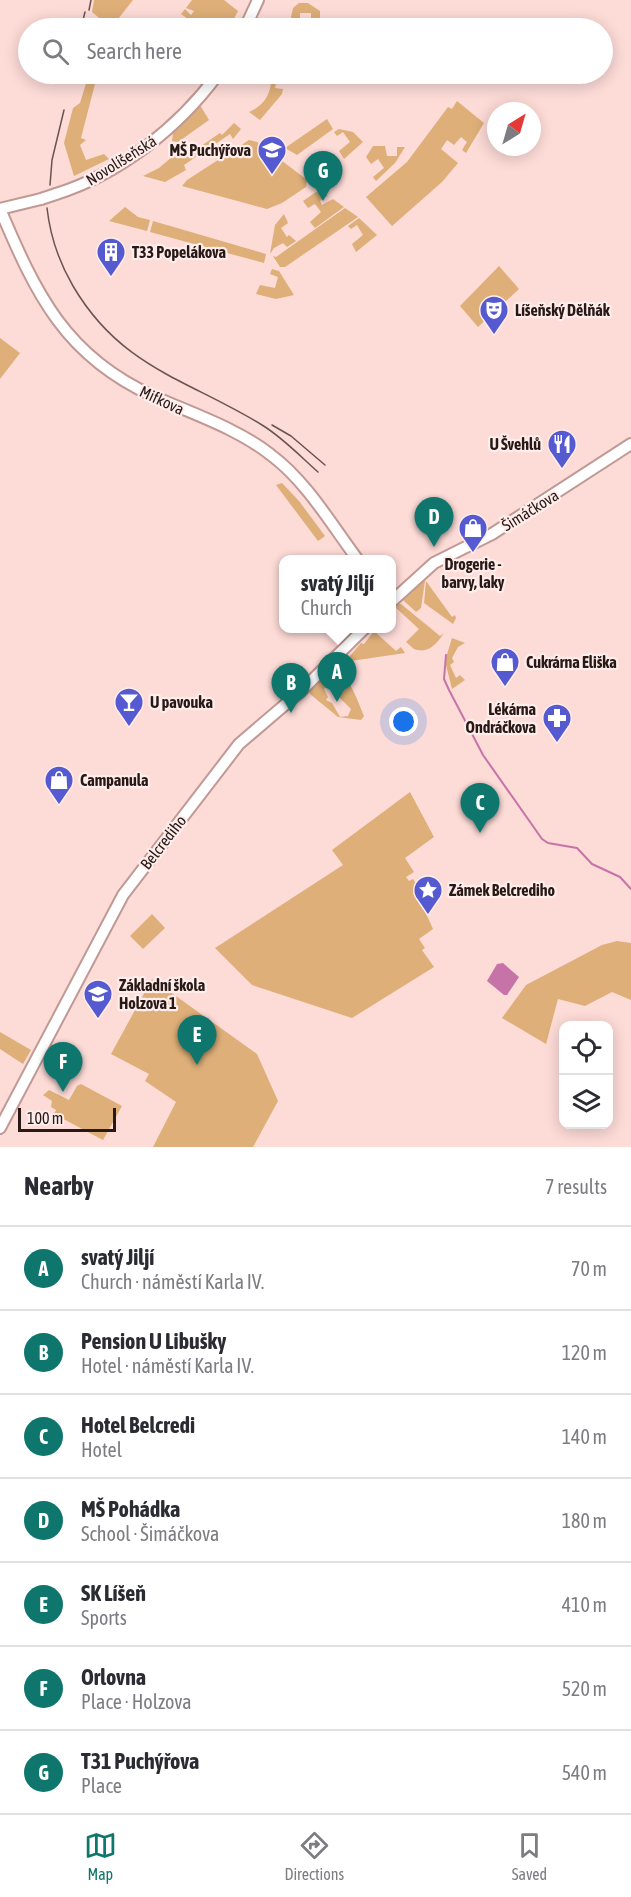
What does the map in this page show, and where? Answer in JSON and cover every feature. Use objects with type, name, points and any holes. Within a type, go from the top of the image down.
[{"type":"street","points":[[250,18],[258,0]]},
{"type":"street","name":"Novolíšeňská","points":[[0,209],[41,199],[95,178],[150,143],[177,121],[209,84]]},
{"type":"street","name":"Mifkova","points":[[0,209],[44,300],[74,343],[122,380],[234,432],[267,451],[296,478],[354,555]]},
{"type":"street","name":"Šimáčkova","points":[[396,597],[425,570],[500,529],[631,444]]},
{"type":"street","name":"Belcrediho","points":[[0,1128],[123,895],[248,734],[301,690],[360,633]]},
{"type":"shaded area","points":[[94,0],[133,0],[119,18],[99,18],[92,12]]},
{"type":"shaded area","points":[[192,0],[224,0],[238,11],[234,18],[186,18],[181,14],[185,9],[191,15],[194,11],[186,8]]},
{"type":"shaded area","points":[[299,3],[308,3],[320,11],[320,18],[311,18],[311,13],[300,13],[300,18],[291,18],[293,8]]},
{"type":"shaded area","points":[[86,84],[95,84],[81,138],[86,140],[80,145],[86,160],[104,154],[109,159],[74,176],[64,143],[73,108],[80,103]]},
{"type":"shaded area","points":[[276,84],[275,88],[283,89],[282,94],[260,120],[249,112],[264,101],[271,86]]},
{"type":"shaded area","points":[[457,101],[484,123],[466,153],[462,150],[467,142],[461,137],[454,145],[447,140],[441,149],[458,163],[442,182],[392,226],[366,197],[407,162],[448,107],[452,109]]},
{"type":"shaded area","points":[[200,105],[209,120],[178,142],[172,141],[173,133]]},
{"type":"shaded area","points":[[327,119],[333,129],[297,155],[285,148]]},
{"type":"shaded area","points":[[234,123],[241,129],[233,139],[230,134],[184,165],[186,170],[165,182],[143,176],[159,168],[172,157],[188,155],[220,133],[222,135]]},
{"type":"shaded area","points":[[339,129],[353,132],[363,142],[344,159],[339,151],[350,142],[343,132],[337,136],[334,132]]},
{"type":"shaded area","points":[[249,140],[257,142],[307,180],[306,187],[282,203],[267,209],[182,186],[187,180]]},
{"type":"shaded area","points":[[373,146],[385,146],[387,156],[397,156],[397,147],[405,147],[395,163],[376,181],[373,177],[384,168],[378,159],[371,164],[366,157]]},
{"type":"shaded area","points":[[316,192],[328,195],[320,201],[322,205],[333,199],[344,207],[315,228],[310,222],[321,212],[315,204],[308,208],[303,201]]},
{"type":"shaded area","points":[[125,207],[138,217],[150,220],[147,231],[109,221]]},
{"type":"shaded area","points":[[345,208],[358,217],[285,267],[280,267],[273,256],[276,257]]},
{"type":"shaded area","points":[[284,214],[288,223],[281,228],[287,237],[289,235],[296,241],[287,247],[283,243],[274,248],[270,254],[275,225]]},
{"type":"shaded area","points":[[359,218],[377,235],[356,252],[352,244],[363,235],[357,225],[351,229],[348,226]]},
{"type":"shaded area","points":[[153,221],[266,254],[264,263],[150,232]]},
{"type":"shaded area","points":[[499,266],[519,289],[478,327],[460,306]]},
{"type":"shaded area","points":[[272,269],[279,271],[294,295],[276,299],[256,294],[260,285],[275,288],[278,277],[270,274]]},
{"type":"shaded area","points":[[0,338],[20,353],[0,379]]},
{"type":"shaded area","points":[[282,483],[299,501],[325,536],[318,541],[276,485]]},
{"type":"shaded area","points":[[422,581],[425,581],[421,608],[416,612],[402,599]]},
{"type":"shaded area","points":[[426,581],[452,617],[455,615],[453,624],[424,603]]},
{"type":"shaded area","points":[[397,604],[401,604],[440,636],[444,633],[435,645],[419,650],[406,642],[419,629],[396,608]]},
{"type":"shaded area","points":[[372,633],[376,633],[396,651],[401,647],[405,653],[351,661],[349,657],[361,643],[364,644]]},
{"type":"shaded area","points":[[452,638],[465,643],[458,647],[452,658],[454,662],[450,665],[456,678],[460,675],[465,680],[452,689],[445,661]]},
{"type":"shaded area","points":[[333,669],[338,671],[348,681],[364,716],[361,720],[338,717],[309,691]],"holes":[[[328,686],[335,692],[340,688],[343,692],[338,696],[351,709],[348,716],[340,717],[332,703],[326,700],[328,697],[324,689]]]},
{"type":"shaded area","points":[[410,792],[434,837],[405,858],[414,872],[406,877],[409,881],[413,879],[420,890],[416,891],[433,929],[419,939],[425,948],[422,950],[434,967],[352,1018],[252,985],[215,948],[343,865],[332,850]]},
{"type":"shaded area","points":[[152,914],[165,928],[143,949],[130,936]]},
{"type":"shaded area","points":[[617,941],[631,943],[631,1000],[612,992],[585,1006],[558,999],[546,1044],[502,1018],[526,985],[602,945]]},
{"type":"shaded area","points":[[503,963],[519,977],[507,995],[487,981],[497,964]]},
{"type":"shaded area","points":[[152,979],[257,1054],[278,1101],[253,1147],[153,1147],[176,1102],[145,1081],[149,1074],[111,1054]]},
{"type":"shaded area","points":[[0,1032],[31,1050],[23,1064],[0,1049]]},
{"type":"shaded area","points":[[81,1084],[122,1106],[103,1140],[54,1114],[56,1110],[51,1107],[52,1101],[43,1095],[49,1090],[69,1100],[77,1086]]},
{"type":"waterway","points":[[446,655],[444,679],[449,690],[483,755],[542,839],[548,843],[577,848],[592,864],[620,877],[631,889]]},
{"type":"tram line","points":[[89,10],[91,0]]},
{"type":"tram line","points":[[84,18],[85,12]]},
{"type":"tram line","points":[[50,185],[52,160],[64,110]]},
{"type":"tram line","points":[[47,208],[59,258],[68,277],[92,314],[112,336],[157,369],[269,430],[318,472]]},
{"type":"tram line","points":[[272,425],[291,436],[325,465]]},
{"type":"place","name":"MŠ Puchýřova","points":[[272,176]]},
{"type":"place","name":"T31 Puchýřova","points":[[323,201]]},
{"type":"place","name":"T33 Popelákova","points":[[111,278]]},
{"type":"place","name":"Líšeňský Dělňák","points":[[494,336]]},
{"type":"place","name":"U Švehlů","points":[[562,470]]},
{"type":"place","name":"MŠ Pohádka","points":[[434,547]]},
{"type":"place","name":"Drogerie - barvy, laky","points":[[473,554]]},
{"type":"place","name":"Cukrárna Eliška","points":[[505,688]]},
{"type":"place","name":"svatý Jiljí","points":[[337,702]]},
{"type":"place","name":"Pension U Libušky","points":[[291,713]]},
{"type":"place","name":"U pavouka","points":[[129,728]]},
{"type":"place","name":"Lékárna Ondráčkova","points":[[557,744]]},
{"type":"place","name":"Campanula","points":[[59,806]]},
{"type":"place","name":"Hotel Belcredi","points":[[480,833]]},
{"type":"place","name":"Zámek Belcrediho","points":[[428,916]]},
{"type":"place","name":"Základní škola Holzova 1","points":[[98,1020]]},
{"type":"place","name":"SK Líšeň","points":[[197,1065]]},
{"type":"place","name":"Orlovna","points":[[63,1092]]}]
